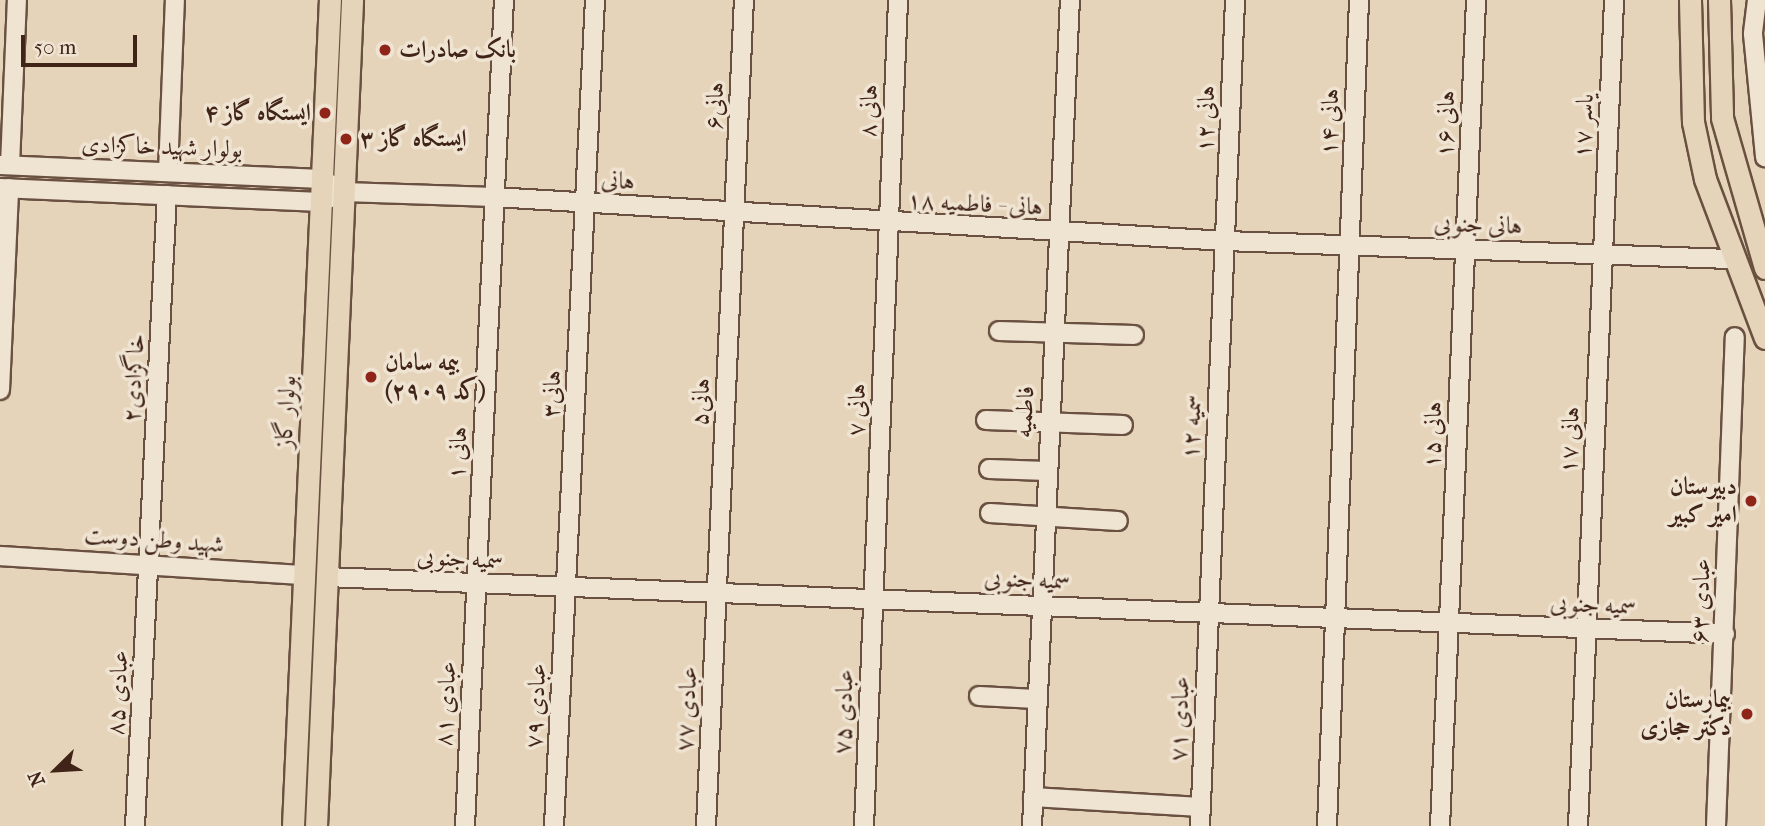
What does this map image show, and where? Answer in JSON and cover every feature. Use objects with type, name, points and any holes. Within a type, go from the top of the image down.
[{"type":"main road","name":"بولوار گاز","points":[[293,826],[330,0]]},
{"type":"main road","name":"بولوار گاز","points":[[316,826],[352,0]]},
{"type":"main road","points":[[1690,0],[1693,122],[1730,259],[1765,338]]},
{"type":"main road","points":[[1719,0],[1722,118],[1765,268]]},
{"type":"street","points":[[5,165],[17,0]]},
{"type":"street","points":[[168,172],[176,0]]},
{"type":"street","name":"هانی ۱","points":[[476,584],[504,0]]},
{"type":"street","name":"هانی۳","points":[[567,588],[595,0]]},
{"type":"street","name":"هانی۶","points":[[734,213],[744,0]]},
{"type":"street","name":"هانی ۸","points":[[889,224],[898,0]]},
{"type":"street","name":"فاطمیه","points":[[1032,826],[1040,604],[1070,0]]},
{"type":"street","name":"هانی ۱۲","points":[[1225,241],[1235,0]]},
{"type":"street","name":"هانی ۱۴","points":[[1327,826],[1359,0]]},
{"type":"street","name":"هانی ۱۶","points":[[1465,249],[1476,0]]},
{"type":"street","name":"یاسر ۱۷","points":[[1603,254],[1614,0]]},
{"type":"street","points":[[1757,0],[1753,34],[1765,157]]},
{"type":"street","name":"بولوار شهید خاکزادی","points":[[5,165],[322,179]]},
{"type":"street","points":[[322,179],[344,192]]},
{"type":"street","points":[[0,390],[5,188],[321,202],[344,192]]},
{"type":"street","name":"هانی","points":[[344,192],[494,197],[889,224]]},
{"type":"street","name":"خاگزادی۲","points":[[150,563],[167,195]]},
{"type":"street","name":"هانی۵","points":[[717,593],[734,213]]},
{"type":"street","name":"هانی - فاطمیه ۱۸","points":[[889,224],[1225,241]]},
{"type":"street","name":"هانی ۷","points":[[874,599],[889,224]]},
{"type":"street","name":"هانی جنوبی","points":[[1225,241],[1730,259]]},
{"type":"street","name":"سمیه ۱۲","points":[[1209,615],[1225,241]]},
{"type":"street","name":"هانی ۱۵","points":[[1440,826],[1465,249]]},
{"type":"street","name":"هانی ۱۷","points":[[1578,826],[1603,254]]},
{"type":"street","points":[[999,331],[1134,335]]},
{"type":"street","name":"عبادی ۶۳","points":[[1716,826],[1735,337]]},
{"type":"street","points":[[986,420],[1123,425]]},
{"type":"street","points":[[989,469],[1047,471]]},
{"type":"street","points":[[990,513],[1118,521]]},
{"type":"street","name":"شهید وطن دوست","points":[[0,556],[150,563],[304,575]]},
{"type":"street","name":"عبادی ۸۵","points":[[135,826],[150,563]]},
{"type":"street","name":"سمیه جنوبی","points":[[327,577],[1724,634]]},
{"type":"street","name":"عبادی ۸۱","points":[[465,826],[476,584]]},
{"type":"street","name":"عبادی ۷۹","points":[[554,826],[567,588]]},
{"type":"street","name":"عبادی ۷۷","points":[[706,826],[717,593]]},
{"type":"street","name":"عبادی ۷۵","points":[[864,826],[874,599]]},
{"type":"street","name":"عبادی ۷۱","points":[[1200,826],[1209,615]]},
{"type":"street","points":[[979,696],[1036,699]]},
{"type":"street","points":[[1032,797],[1200,807]]},
{"type":"place","name":"بانک صادرات","points":[[385,50]]},
{"type":"place","name":"ایستگاه گاز ۴","points":[[325,113]]},
{"type":"place","name":"ایستگاه گاز ۳","points":[[346,139]]},
{"type":"place","name":"بیمه سامان (کد ۲۹۰۹)","points":[[371,377]]},
{"type":"place","name":"دبیرستان امیر کبیر","points":[[1751,501]]},
{"type":"place","name":"بیمارستان دکتر حجازی","points":[[1747,714]]}]
